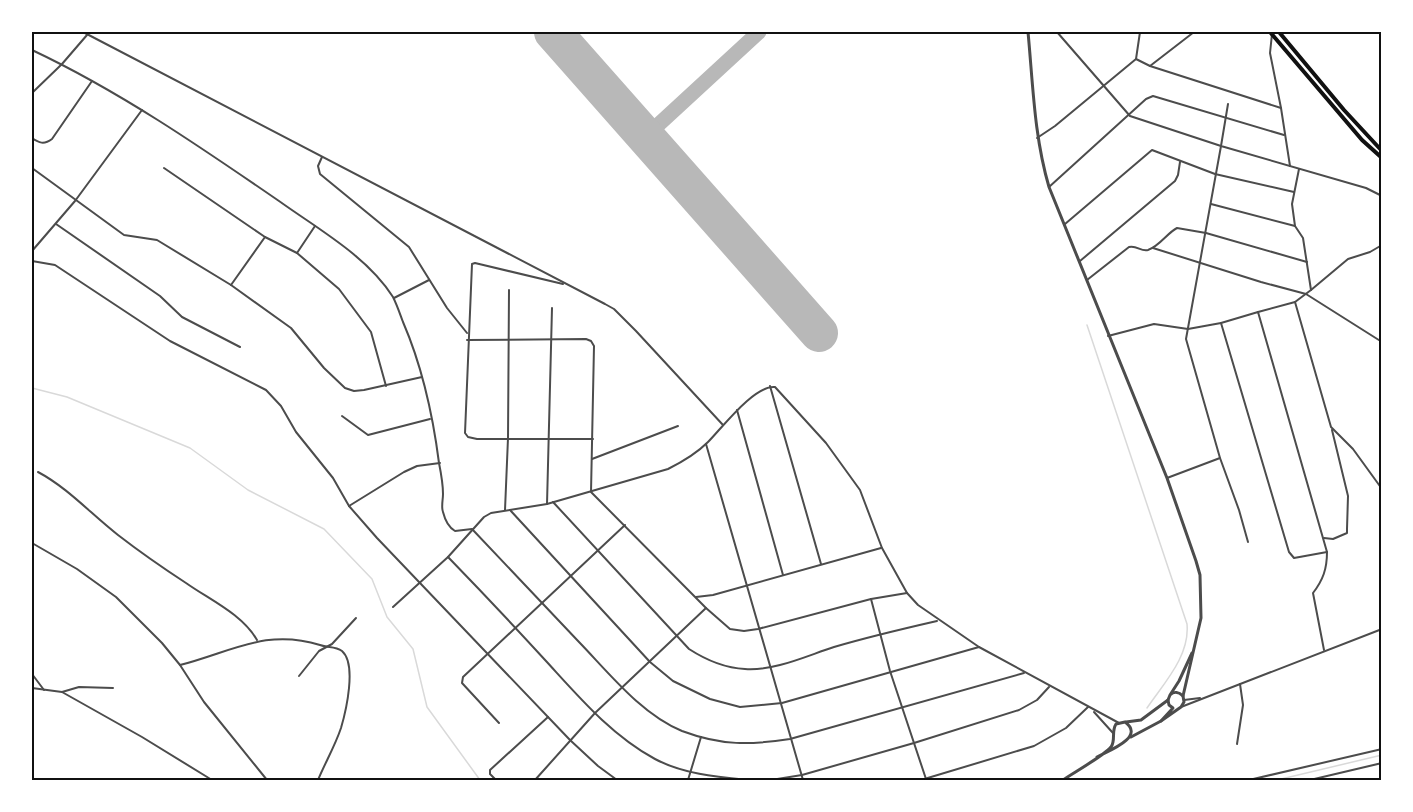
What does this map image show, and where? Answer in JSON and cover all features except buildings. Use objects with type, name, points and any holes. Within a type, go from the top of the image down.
[{"type":"main road","points":[[1279,32],[1344,110],[1382,151]]},
{"type":"main road","points":[[1271,33],[1357,133],[1382,158]]},
{"type":"street","points":[[83,32],[614,309],[723,425]]},
{"type":"street","points":[[1028,32],[1037,138],[1048,187],[1167,478],[1200,576],[1199,632],[1181,707]]},
{"type":"street","points":[[1057,32],[1130,116],[1221,146],[1366,188],[1382,196]]},
{"type":"street","points":[[1037,138],[1055,126],[1136,58],[1140,32]]},
{"type":"street","points":[[1150,66],[1194,32]]},
{"type":"street","points":[[1271,33],[1270,53],[1290,166]]},
{"type":"street","points":[[32,93],[88,34]]},
{"type":"street","points":[[32,55],[32,50],[62,64],[206,150],[315,226],[355,256],[376,276],[393,298],[409,336],[422,377],[440,464],[442,510],[446,523],[455,531],[472,529]]},
{"type":"street","points":[[1136,58],[1150,66],[1281,108]]},
{"type":"street","points":[[32,138],[40,143],[52,139],[92,81]]},
{"type":"street","points":[[1048,187],[1130,116],[1146,99],[1153,96],[1284,135]]},
{"type":"street","points":[[1228,104],[1186,344],[1248,542]]},
{"type":"street","points":[[32,251],[75,201],[141,110]]},
{"type":"street","points":[[1063,225],[1149,152],[1155,151],[1215,174],[1294,192]]},
{"type":"street","points":[[321,157],[318,166],[321,174],[409,247],[429,280],[468,334]]},
{"type":"street","points":[[1078,262],[1174,181],[1178,175],[1180,162]]},
{"type":"street","points":[[32,168],[124,235],[157,240],[231,285],[291,328],[324,368],[345,388],[354,391],[422,377]]},
{"type":"street","points":[[164,168],[265,237],[297,254],[339,289],[371,332],[386,386]]},
{"type":"street","points":[[1299,168],[1292,204],[1295,226],[1303,238],[1311,290]]},
{"type":"street","points":[[1210,204],[1295,226]]},
{"type":"street","points":[[56,224],[160,296],[182,316],[240,347]]},
{"type":"street","points":[[297,254],[315,226]]},
{"type":"street","points":[[1086,281],[1129,247],[1137,246],[1143,251],[1153,248],[1175,228],[1206,233],[1307,262]]},
{"type":"street","points":[[231,285],[265,237]]},
{"type":"street","points":[[1108,336],[1154,324],[1188,328],[1221,323],[1295,302],[1348,259],[1370,252],[1382,245]]},
{"type":"street","points":[[1153,248],[1199,264],[1306,294],[1382,342]]},
{"type":"street","points":[[32,261],[55,265],[170,342],[266,390],[281,406],[296,432],[333,478],[349,506],[377,538],[570,740],[617,780]]},
{"type":"street","points":[[568,285],[473,263],[467,340],[465,433],[477,439],[593,439]]},
{"type":"street","points":[[393,298],[429,280]]},
{"type":"street","points":[[505,510],[509,290]]},
{"type":"street","points":[[1295,302],[1345,479],[1349,505],[1345,535],[1324,538]]},
{"type":"street","points":[[547,504],[552,308]]},
{"type":"street","points":[[1258,312],[1327,552],[1324,574],[1313,593],[1324,650]]},
{"type":"street","points":[[1221,323],[1289,552],[1294,558],[1327,552]]},
{"type":"street","points":[[467,340],[586,339],[591,341],[594,346],[591,492],[706,608],[730,629],[744,631],[759,628],[871,599],[907,593]]},
{"type":"street","points":[[770,387],[821,564]]},
{"type":"street","points":[[393,607],[421,584],[484,517],[505,510],[547,504],[668,469],[706,444],[737,410],[764,388],[776,387],[840,461],[860,490],[882,548],[907,593],[918,605],[938,621],[979,647],[1088,707],[1118,740],[1128,739]]},
{"type":"street","points":[[737,410],[783,575]]},
{"type":"street","points":[[342,416],[368,435],[430,419]]},
{"type":"street","points":[[592,459],[678,426]]},
{"type":"street","points":[[1331,427],[1353,449],[1382,489]]},
{"type":"street","points":[[706,444],[803,780]]},
{"type":"street","points":[[1167,478],[1220,458]]},
{"type":"street","points":[[349,506],[404,472],[417,466],[440,464]]},
{"type":"street","points":[[38,472],[65,489],[117,534],[167,571],[240,620],[251,630],[257,640]]},
{"type":"street","points":[[553,502],[689,649],[722,666],[746,669],[771,667],[881,633],[938,621]]},
{"type":"street","points":[[510,510],[650,662],[673,681],[720,703],[740,707],[782,703],[979,647]]},
{"type":"street","points":[[498,723],[462,683],[462,680],[515,627],[626,525]]},
{"type":"street","points":[[472,529],[623,687],[652,713],[681,730],[701,736],[736,744],[790,739],[1024,673]]},
{"type":"street","points":[[32,543],[77,569],[116,597],[162,643],[180,665],[204,702],[267,780]]},
{"type":"street","points":[[696,597],[713,595],[882,548]]},
{"type":"street","points":[[448,557],[595,713],[624,739],[656,759],[690,772],[748,780]]},
{"type":"street","points":[[871,599],[890,671],[926,779]]},
{"type":"street","points":[[535,780],[595,713],[706,608]]},
{"type":"street","points":[[299,676],[319,651],[328,647],[357,618]]},
{"type":"street","points":[[1097,757],[1161,721],[1181,707],[1382,629]]},
{"type":"street","points":[[1063,780],[1110,748],[1114,727],[1120,723],[1141,720],[1168,700],[1188,665],[1199,632]]},
{"type":"street","points":[[180,665],[257,640],[304,639],[339,648],[346,654],[350,680],[342,725],[318,780]]},
{"type":"street","points":[[32,674],[44,690]]},
{"type":"street","points":[[1237,744],[1243,705],[1240,684]]},
{"type":"street","points":[[32,688],[62,692],[79,687],[112,688]]},
{"type":"street","points":[[771,780],[802,775],[914,744],[1019,710],[1037,700],[1050,687]]},
{"type":"street","points":[[62,692],[142,737],[209,780]]},
{"type":"street","points":[[1170,695],[1176,692],[1184,698],[1203,698]]},
{"type":"street","points":[[1161,721],[1173,708],[1169,705],[1168,700]]},
{"type":"street","points":[[921,780],[1034,746],[1066,728],[1088,707]]},
{"type":"street","points":[[1092,710],[1130,726],[1132,732],[1128,739]]},
{"type":"street","points":[[496,780],[490,771],[548,717]]},
{"type":"street","points":[[688,780],[701,736]]},
{"type":"street","points":[[1250,780],[1382,749]]},
{"type":"street","points":[[1310,780],[1382,763]]},
{"type":"waterway","points":[[1087,325],[1187,624],[1187,636],[1175,669],[1147,708]]},
{"type":"waterway","points":[[32,388],[67,397],[190,448],[248,490],[324,529],[372,579],[387,617],[413,649],[427,707],[480,780]]},
{"type":"waterway","points":[[1277,780],[1382,755]]},
{"type":"taxiway","points":[[645,137],[759,32]]},
{"type":"runway","points":[[553,32],[819,333]]}]
